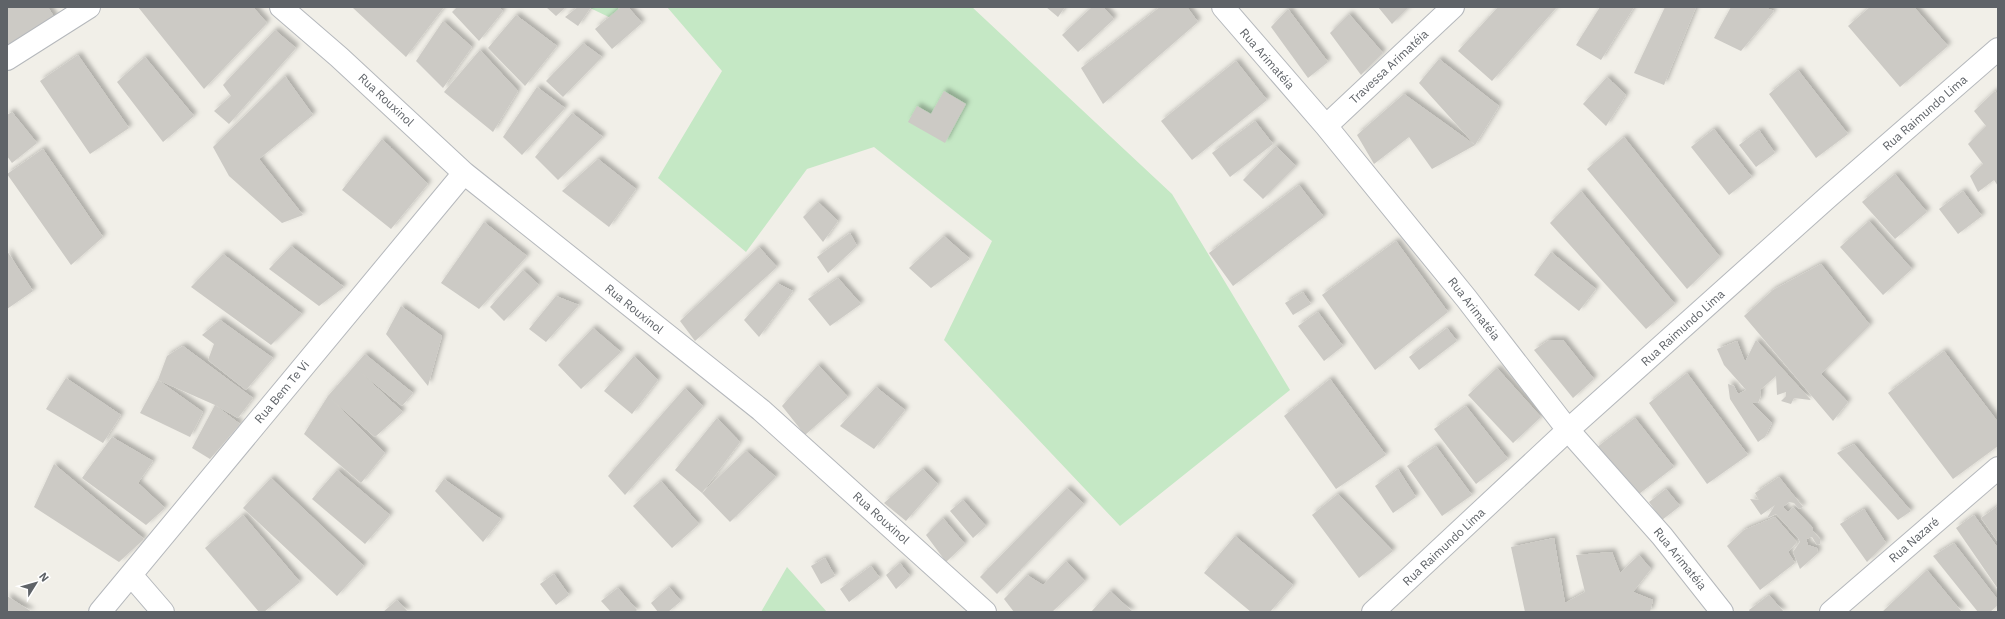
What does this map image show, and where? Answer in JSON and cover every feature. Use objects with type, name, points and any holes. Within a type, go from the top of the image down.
[{"type":"street","points":[[7,59],[88,7]]},
{"type":"street","name":"Rua Rouxinol","points":[[281,7],[339,57],[464,173],[761,410],[985,612]]},
{"type":"street","name":"Rua Arimatéia","points":[[1223,7],[1326,126],[1466,298],[1568,430],[1662,536],[1722,612]]},
{"type":"street","name":"Travessa Arimatéia","points":[[1326,126],[1453,7]]},
{"type":"street","name":"Rua Raimundo Lima","points":[[1373,612],[1568,430],[1828,197],[1998,49]]},
{"type":"street","name":"Rua Bem Te Vi","points":[[100,612],[464,173]]},
{"type":"street","name":"Rua Nazaré","points":[[1831,612],[1998,468]]},
{"type":"street","points":[[130,575],[163,612]]},
{"type":"green space","points":[[588,7],[619,7],[615,20]]},
{"type":"green space","points":[[667,7],[972,7],[1172,194],[1290,390],[1120,526],[944,340],[992,241],[874,147],[807,169],[746,252],[658,178],[722,71]]},
{"type":"green space","points":[[787,567],[827,612],[761,612]]},
{"type":"building","points":[[7,7],[48,7],[56,20],[7,48]]},
{"type":"building","points":[[138,7],[253,7],[267,23],[204,89]]},
{"type":"building","points":[[444,7],[406,57],[353,8]]},
{"type":"building","points":[[457,7],[499,7],[503,11],[479,41],[452,12]]},
{"type":"building","points":[[546,7],[566,7],[556,16]]},
{"type":"building","points":[[578,7],[591,7],[578,26],[565,17]]},
{"type":"building","points":[[621,7],[628,7],[642,23],[612,49],[595,29]]},
{"type":"building","points":[[1046,7],[1065,7],[1058,17]]},
{"type":"building","points":[[1092,7],[1103,7],[1114,19],[1078,52],[1062,35]]},
{"type":"building","points":[[1160,7],[1187,7],[1198,22],[1103,104],[1081,68]]},
{"type":"building","points":[[1378,7],[1409,7],[1392,24]]},
{"type":"building","points":[[1498,7],[1557,7],[1492,81],[1458,51]]},
{"type":"building","points":[[1600,7],[1634,7],[1601,60],[1576,45]]},
{"type":"building","points":[[1665,7],[1696,7],[1664,85],[1634,73]]},
{"type":"building","points":[[1731,7],[1764,7],[1774,11],[1741,51],[1714,38]]},
{"type":"building","points":[[1870,7],[1914,7],[1948,46],[1900,87],[1848,26]]},
{"type":"building","points":[[1288,9],[1328,62],[1308,78],[1271,27]]},
{"type":"building","points":[[1349,14],[1383,53],[1361,75],[1330,33]]},
{"type":"building","points":[[516,15],[557,46],[525,86],[488,48]]},
{"type":"building","points":[[443,21],[472,47],[443,88],[416,61]]},
{"type":"building","points":[[275,30],[296,48],[229,124],[214,111],[231,96],[223,85]]},
{"type":"building","points":[[583,43],[602,57],[563,97],[546,81]]},
{"type":"building","points":[[480,50],[518,91],[493,132],[444,92]]},
{"type":"building","points":[[78,55],[129,128],[90,154],[40,81]]},
{"type":"building","points":[[145,57],[194,116],[163,142],[117,82]]},
{"type":"building","points":[[1439,59],[1499,106],[1475,145],[1419,83]]},
{"type":"building","points":[[1236,61],[1267,100],[1192,160],[1161,121]]},
{"type":"building","points":[[1798,70],[1848,134],[1816,158],[1769,94]]},
{"type":"building","points":[[285,76],[313,115],[259,159],[303,215],[282,223],[229,176],[213,147]]},
{"type":"building","points":[[1607,77],[1626,95],[1606,126],[1583,104]]},
{"type":"building","points":[[537,87],[565,108],[522,155],[503,137]]},
{"type":"building","points":[[944,91],[966,104],[945,143],[908,122],[917,106],[931,114]]},
{"type":"building","points":[[1995,91],[1998,96],[1998,186],[1994,180],[1978,192],[1970,176],[1983,164],[1968,144],[1986,126],[1974,111]]},
{"type":"building","points":[[1404,94],[1475,145],[1432,169],[1409,137],[1374,164],[1357,135]]},
{"type":"building","points":[[12,112],[37,143],[12,163],[7,156],[7,115]]},
{"type":"building","points":[[572,113],[603,137],[558,180],[535,157]]},
{"type":"building","points":[[1255,121],[1273,144],[1230,177],[1212,153]]},
{"type":"building","points":[[1714,129],[1752,177],[1729,195],[1691,147]]},
{"type":"building","points":[[1759,130],[1775,153],[1756,167],[1739,145]]},
{"type":"building","points":[[1624,137],[1720,257],[1687,289],[1587,169]]},
{"type":"building","points":[[382,139],[428,184],[391,229],[342,190]]},
{"type":"building","points":[[1276,146],[1296,166],[1263,199],[1243,180]]},
{"type":"building","points":[[43,149],[103,237],[71,265],[7,174]]},
{"type":"building","points":[[598,159],[636,189],[609,227],[562,191]]},
{"type":"building","points":[[1895,174],[1927,212],[1895,239],[1862,202]]},
{"type":"building","points":[[1299,185],[1324,217],[1233,286],[1209,253]]},
{"type":"building","points":[[1581,191],[1675,304],[1646,329],[1550,223]]},
{"type":"building","points":[[1963,191],[1982,216],[1958,234],[1939,209]]},
{"type":"building","points":[[818,202],[838,221],[823,242],[803,217]]},
{"type":"building","points":[[1869,221],[1912,269],[1883,295],[1840,247]]},
{"type":"building","points":[[484,222],[527,256],[479,309],[441,283]]},
{"type":"building","points":[[850,233],[857,246],[828,273],[817,257]]},
{"type":"building","points":[[944,236],[970,259],[931,288],[909,268]]},
{"type":"building","points":[[1396,241],[1448,312],[1375,370],[1322,295]]},
{"type":"building","points":[[291,246],[344,287],[319,306],[269,269]]},
{"type":"building","points":[[759,247],[777,267],[695,341],[680,321]]},
{"type":"building","points":[[7,251],[33,291],[7,309]]},
{"type":"building","points":[[1551,252],[1596,289],[1579,311],[1534,275]]},
{"type":"building","points":[[223,254],[302,314],[271,345],[191,287]]},
{"type":"building","points":[[1821,264],[1870,325],[1821,374],[1848,402],[1833,421],[1744,316],[1773,290]]},
{"type":"building","points":[[523,270],[539,285],[504,321],[490,307]]},
{"type":"building","points":[[838,278],[861,304],[830,326],[808,299]]},
{"type":"building","points":[[777,283],[793,291],[759,337],[744,320]]},
{"type":"building","points":[[1303,292],[1311,304],[1293,315],[1285,303]]},
{"type":"building","points":[[556,296],[579,305],[546,342],[529,329]]},
{"type":"building","points":[[401,306],[442,336],[428,386],[386,334]]},
{"type":"building","points":[[1318,312],[1343,346],[1324,361],[1298,326]]},
{"type":"building","points":[[220,320],[273,358],[246,390],[208,360],[214,344],[202,335]]},
{"type":"building","points":[[593,328],[621,352],[581,389],[558,365]]},
{"type":"building","points":[[1447,328],[1457,341],[1419,370],[1409,357]]},
{"type":"building","points":[[1549,340],[1563,340],[1594,379],[1573,398],[1534,350]]},
{"type":"building","points":[[1756,340],[1811,400],[1794,398],[1791,404],[1781,401],[1786,396],[1786,392],[1777,395],[1776,376],[1760,390],[1761,395],[1758,403],[1751,402],[1772,423],[1765,437],[1758,442],[1730,399],[1728,384],[1734,386],[1738,394],[1746,390],[1724,365],[1717,349],[1737,341],[1745,362]]},
{"type":"building","points":[[183,346],[253,398],[238,418],[215,405],[158,380],[167,356]]},
{"type":"building","points":[[1944,351],[1998,422],[1998,446],[1953,479],[1888,393]]},
{"type":"building","points":[[365,354],[413,393],[402,406],[359,371],[403,412],[375,437],[331,399],[385,453],[361,483],[304,434],[328,396]]},
{"type":"building","points":[[634,356],[658,380],[632,414],[604,391]]},
{"type":"building","points":[[818,365],[848,397],[805,435],[782,406]]},
{"type":"building","points":[[1497,368],[1541,417],[1513,443],[1468,395]]},
{"type":"building","points":[[1687,373],[1748,455],[1707,484],[1649,403]]},
{"type":"building","points":[[66,378],[121,415],[103,443],[46,409]]},
{"type":"building","points":[[1330,379],[1386,455],[1336,489],[1284,416]]},
{"type":"building","points":[[158,380],[203,412],[190,437],[140,413]]},
{"type":"building","points":[[876,387],[905,410],[874,449],[840,426]]},
{"type":"building","points":[[685,388],[703,406],[625,495],[608,476]]},
{"type":"building","points":[[215,405],[240,424],[210,459],[192,448]]},
{"type":"building","points":[[1466,406],[1508,459],[1476,484],[1434,429]]},
{"type":"building","points":[[717,418],[740,442],[702,493],[675,470]]},
{"type":"building","points":[[1635,418],[1674,467],[1635,497],[1596,448]]},
{"type":"building","points":[[112,437],[153,461],[138,483],[165,508],[146,525],[82,478]]},
{"type":"building","points":[[1854,444],[1911,511],[1898,520],[1837,453]]},
{"type":"building","points":[[1436,446],[1472,495],[1442,516],[1407,466]]},
{"type":"building","points":[[746,451],[776,477],[730,522],[702,493]]},
{"type":"building","points":[[54,464],[144,539],[119,562],[34,507]]},
{"type":"building","points":[[923,469],[938,484],[906,521],[884,503]]},
{"type":"building","points":[[1398,469],[1416,497],[1393,513],[1375,486]]},
{"type":"building","points":[[337,470],[390,515],[365,544],[312,499]]},
{"type":"building","points":[[1779,477],[1803,507],[1799,509],[1794,503],[1789,502],[1783,507],[1788,512],[1793,507],[1813,528],[1813,531],[1820,539],[1820,544],[1817,545],[1812,537],[1806,539],[1808,545],[1817,548],[1818,553],[1800,569],[1793,552],[1800,542],[1798,538],[1776,514],[1767,518],[1775,505],[1761,515],[1750,499],[1759,500],[1755,493]]},
{"type":"building","points":[[271,478],[364,566],[337,596],[243,508]]},
{"type":"building","points":[[444,479],[501,519],[483,542],[435,491]]},
{"type":"building","points":[[661,481],[699,524],[672,548],[633,506]]},
{"type":"building","points":[[1067,488],[1084,504],[997,594],[980,577]]},
{"type":"building","points":[[1666,489],[1680,506],[1662,520],[1649,502]]},
{"type":"building","points":[[1338,494],[1393,551],[1359,578],[1312,515]]},
{"type":"building","points":[[963,500],[986,526],[973,538],[950,511]]},
{"type":"building","points":[[1998,506],[1998,542],[1981,518]]},
{"type":"building","points":[[1864,509],[1886,543],[1867,562],[1840,524]]},
{"type":"building","points":[[243,515],[300,582],[264,612],[259,612],[205,548]]},
{"type":"building","points":[[1974,515],[1998,548],[1998,589],[1956,528]]},
{"type":"building","points":[[1775,517],[1797,542],[1788,552],[1795,563],[1760,590],[1727,546],[1744,530]]},
{"type":"building","points":[[943,518],[965,544],[946,562],[926,535]]},
{"type":"building","points":[[1235,536],[1293,585],[1270,612],[1251,612],[1204,573]]},
{"type":"building","points":[[1554,538],[1565,603],[1585,592],[1576,555],[1612,552],[1620,573],[1639,555],[1651,569],[1633,592],[1653,600],[1650,612],[1525,612],[1511,547]]},
{"type":"building","points":[[1954,543],[1998,600],[1998,605],[1990,612],[1978,612],[1933,556]]},
{"type":"building","points":[[825,558],[835,576],[821,584],[811,566]]},
{"type":"building","points":[[1066,561],[1085,581],[1052,612],[1014,612],[1004,599],[1027,575],[1043,585]]},
{"type":"building","points":[[900,563],[910,576],[896,589],[886,575]]},
{"type":"building","points":[[871,566],[880,578],[849,602],[840,589]]},
{"type":"building","points":[[1927,570],[1962,612],[1882,612]]},
{"type":"building","points":[[554,574],[569,595],[556,605],[540,584]]},
{"type":"building","points":[[669,587],[681,601],[668,612],[658,612],[651,603]]},
{"type":"building","points":[[618,588],[637,610],[635,612],[611,612],[601,601]]},
{"type":"building","points":[[1110,591],[1133,612],[1091,612]]},
{"type":"building","points":[[1769,595],[1784,612],[1750,612],[1749,610]]},
{"type":"building","points":[[7,596],[32,612],[7,612]]},
{"type":"building","points":[[397,600],[408,612],[383,612]]}]
